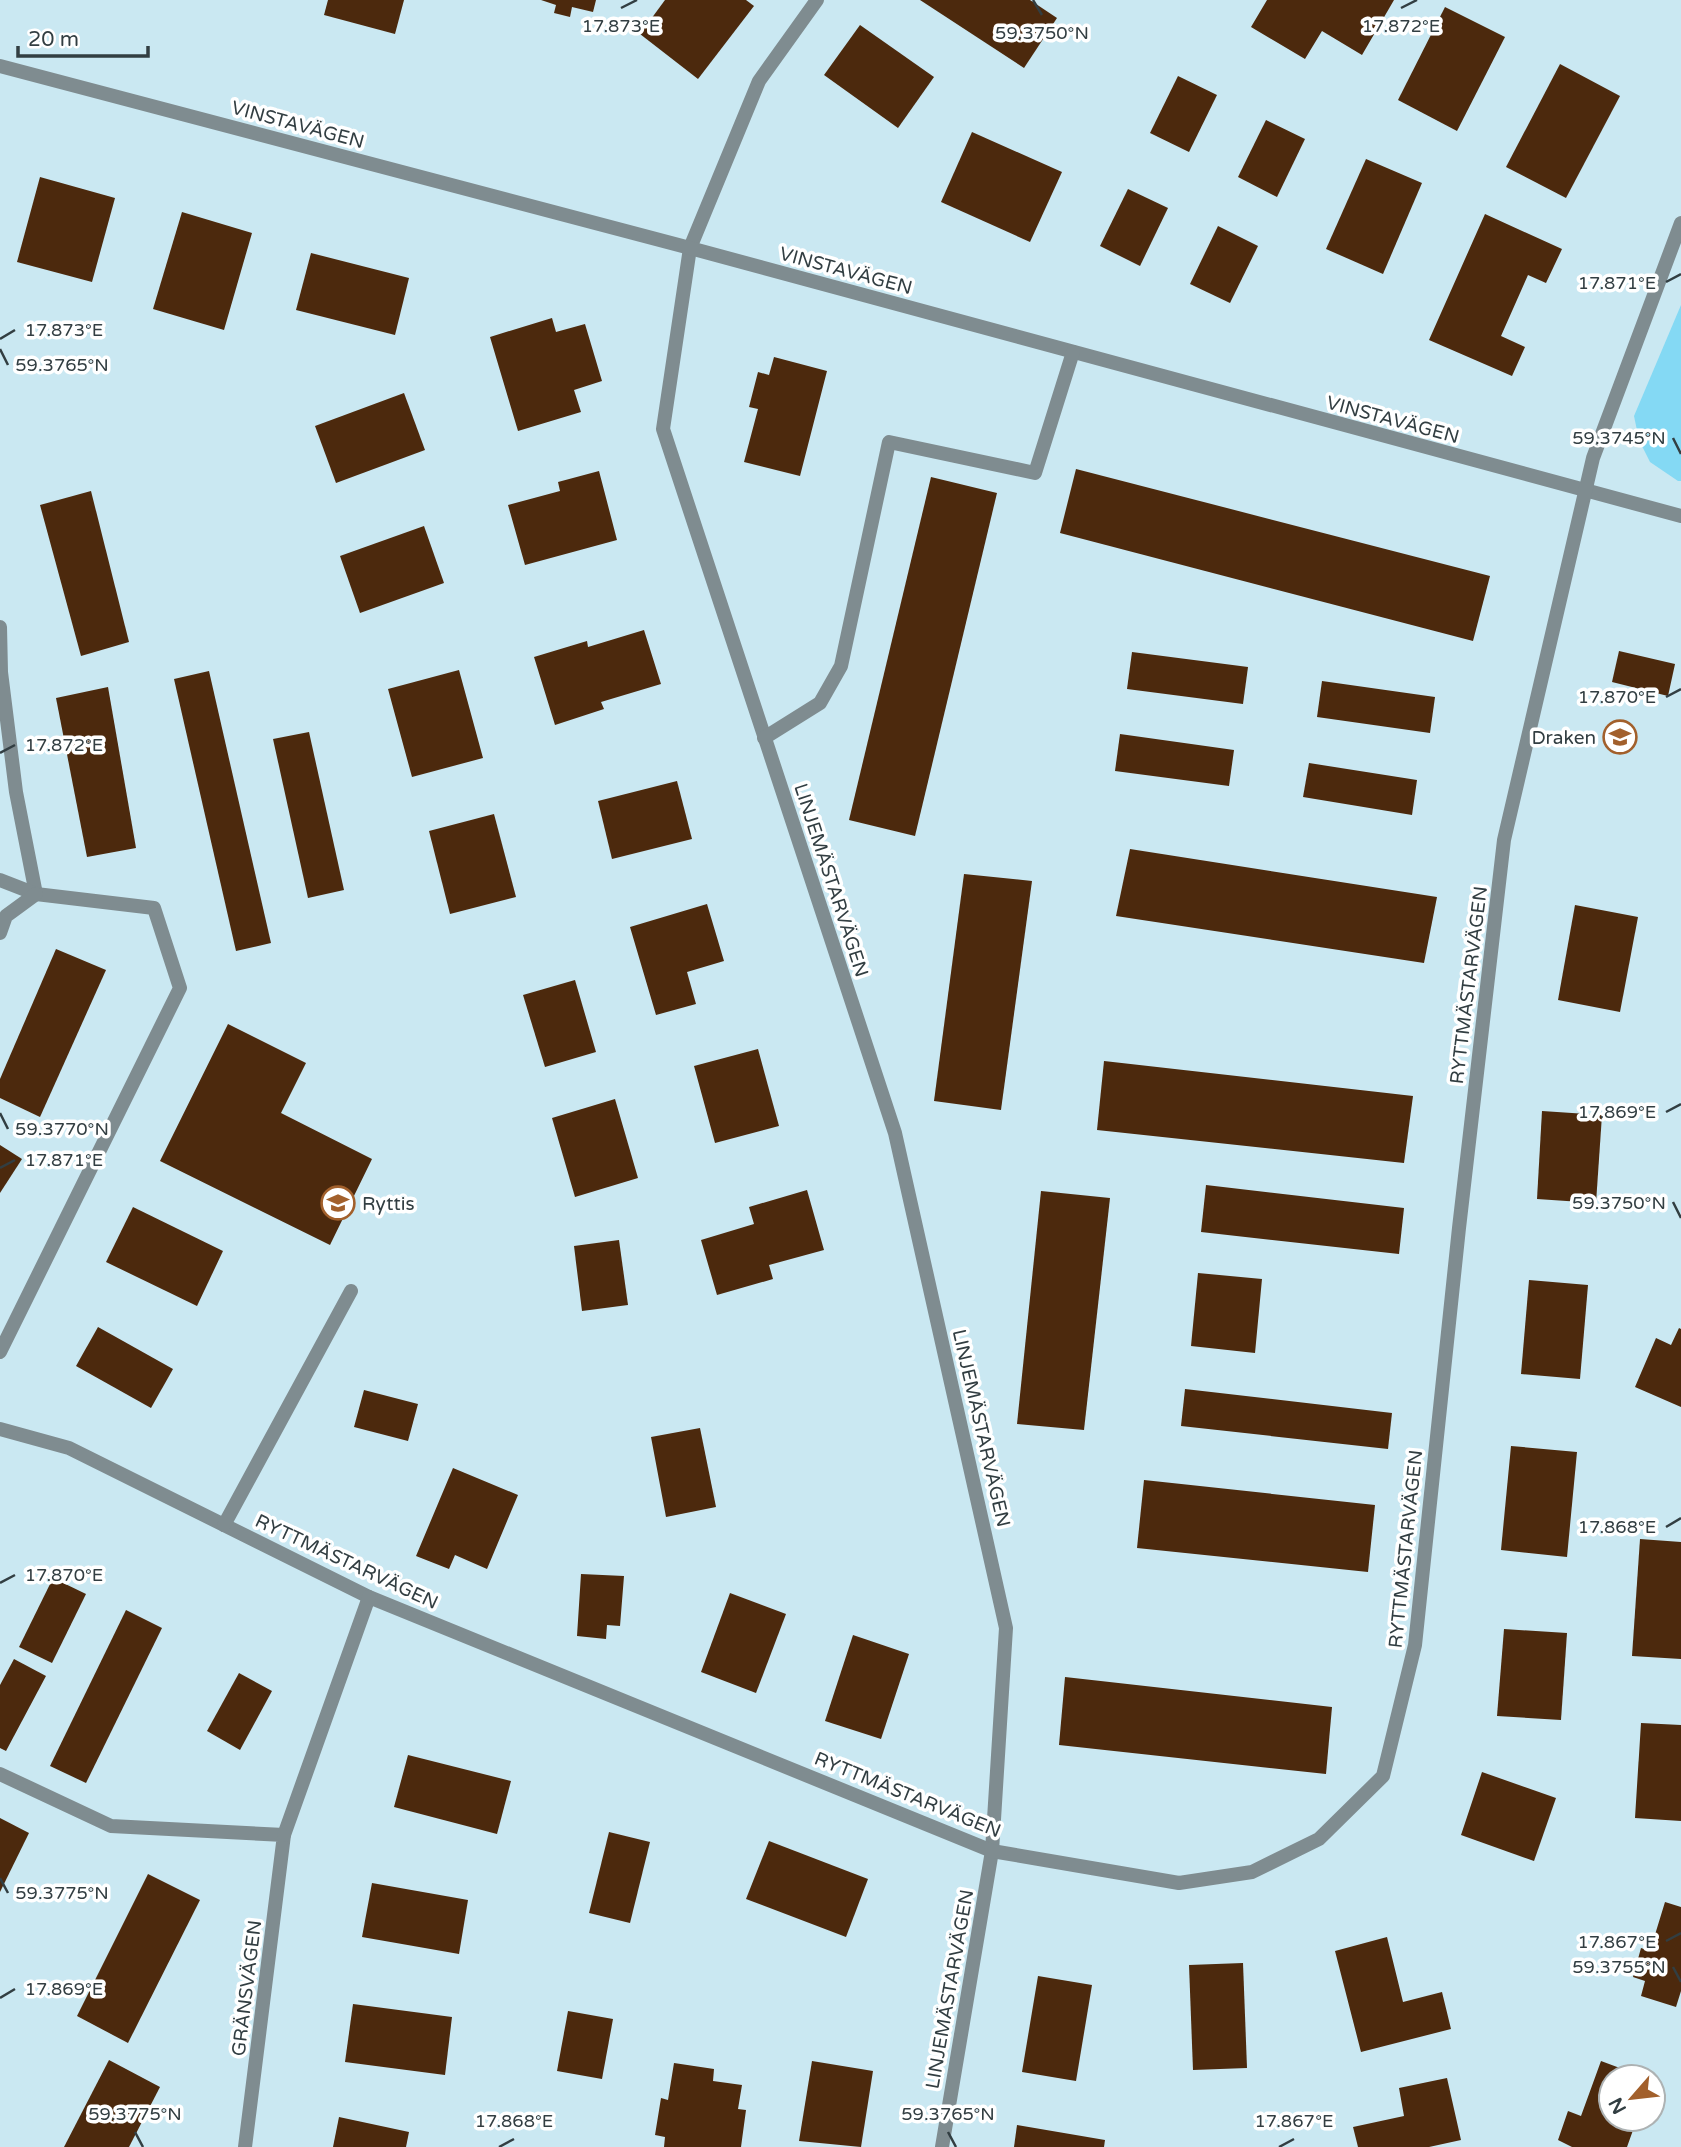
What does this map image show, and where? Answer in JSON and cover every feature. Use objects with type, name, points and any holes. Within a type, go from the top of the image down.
[{"type":"street","name":"LINJEMÄSTARVÄGEN","points":[[817,0],[759,81],[691,248],[663,429],[895,1133],[1006,1628],[992,1850],[942,2147]]},
{"type":"street","name":"VINSTAVÄGEN","points":[[0,66],[691,248],[1681,516]]},
{"type":"street","name":"RYTTMÄSTARVÄGEN","points":[[0,1429],[69,1448],[369,1597],[992,1850],[1179,1883],[1252,1872],[1319,1839],[1383,1776],[1415,1645],[1504,840],[1593,458],[1681,223]]},
{"type":"street","points":[[764,738],[820,703],[841,666],[889,442],[1035,473],[1073,352]]},
{"type":"street","points":[[0,627],[1,672],[16,792],[36,894]]},
{"type":"street","points":[[0,880],[36,894],[154,908],[180,988],[0,1352]]},
{"type":"street","points":[[0,933],[6,916],[36,894]]},
{"type":"street","points":[[224,1525],[351,1291]]},
{"type":"street","name":"GRÄNSVÄGEN","points":[[245,2147],[284,1835],[369,1597]]},
{"type":"street","points":[[0,1774],[111,1826],[284,1835]]},
{"type":"shaded area","points":[[1681,305],[1681,481],[1678,481],[1650,462],[1639,440],[1634,416]]},
{"type":"building","points":[[328,0],[404,0],[395,34],[324,15]]},
{"type":"building","points":[[541,0],[596,0],[593,12],[572,7],[570,17],[554,13],[556,5]]},
{"type":"building","points":[[665,0],[746,0],[754,6],[698,79],[640,34]]},
{"type":"building","points":[[920,0],[1030,0],[1057,18],[1024,68]]},
{"type":"building","points":[[1267,0],[1394,0],[1362,55],[1322,31],[1305,59],[1251,27]]},
{"type":"building","points":[[1445,7],[1505,37],[1457,131],[1398,100]]},
{"type":"building","points":[[860,25],[934,77],[898,128],[824,75]]},
{"type":"building","points":[[1560,64],[1620,96],[1566,198],[1506,167]]},
{"type":"building","points":[[1178,76],[1217,95],[1189,152],[1150,133]]},
{"type":"building","points":[[1266,120],[1305,139],[1277,197],[1238,177]]},
{"type":"building","points":[[972,132],[1062,172],[1030,242],[941,202]]},
{"type":"building","points":[[1366,159],[1422,183],[1383,274],[1326,249]]},
{"type":"building","points":[[40,177],[115,198],[92,282],[17,262]]},
{"type":"building","points":[[1128,189],[1168,208],[1140,266],[1100,246]]},
{"type":"building","points":[[182,212],[252,233],[224,330],[153,309]]},
{"type":"building","points":[[1485,214],[1562,249],[1546,283],[1528,275],[1501,336],[1525,347],[1512,376],[1429,340]]},
{"type":"building","points":[[1218,226],[1258,246],[1230,303],[1190,284]]},
{"type":"building","points":[[311,253],[409,278],[395,335],[296,310]]},
{"type":"building","points":[[552,318],[556,332],[585,324],[602,381],[574,390],[581,412],[518,431],[490,337]]},
{"type":"building","points":[[774,357],[827,371],[800,476],[744,462],[758,409],[749,407],[758,372],[769,375]]},
{"type":"building","points":[[404,393],[425,450],[336,483],[315,426]]},
{"type":"building","points":[[1076,469],[1490,576],[1473,641],[1060,533]]},
{"type":"building","points":[[599,471],[617,540],[525,565],[508,505],[560,491],[558,482]]},
{"type":"building","points":[[931,477],[997,493],[915,836],[849,820]]},
{"type":"building","points":[[91,491],[129,642],[81,656],[40,505]]},
{"type":"building","points":[[424,526],[444,583],[360,613],[340,556]]},
{"type":"building","points":[[644,630],[661,684],[601,702],[604,709],[555,725],[534,657],[587,641],[588,647]]},
{"type":"building","points":[[1619,651],[1675,664],[1668,696],[1612,682]]},
{"type":"building","points":[[1132,652],[1248,667],[1243,704],[1127,689]]},
{"type":"building","points":[[459,670],[483,758],[412,777],[388,689]]},
{"type":"building","points":[[209,671],[271,943],[236,951],[174,679]]},
{"type":"building","points":[[1322,681],[1435,697],[1430,733],[1317,717]]},
{"type":"building","points":[[108,687],[136,848],[87,857],[56,698]]},
{"type":"building","points":[[309,732],[344,890],[308,898],[273,739]]},
{"type":"building","points":[[1120,734],[1234,750],[1229,786],[1115,771]]},
{"type":"building","points":[[1309,763],[1417,780],[1412,815],[1303,797]]},
{"type":"building","points":[[677,781],[692,839],[612,859],[598,801]]},
{"type":"building","points":[[494,814],[516,897],[450,914],[429,831]]},
{"type":"building","points":[[1130,849],[1437,897],[1424,963],[1116,916]]},
{"type":"building","points":[[964,874],[1032,881],[1001,1110],[934,1101]]},
{"type":"building","points":[[707,904],[724,961],[687,972],[696,1004],[656,1015],[630,927]]},
{"type":"building","points":[[1575,905],[1638,917],[1620,1012],[1558,1000]]},
{"type":"building","points":[[56,949],[106,970],[40,1117],[0,1098],[0,1079]]},
{"type":"building","points":[[575,980],[596,1052],[545,1067],[523,995]]},
{"type":"building","points":[[228,1024],[306,1063],[281,1113],[372,1159],[330,1245],[160,1161]]},
{"type":"building","points":[[758,1049],[779,1126],[715,1143],[694,1066]]},
{"type":"building","points":[[1104,1061],[1413,1096],[1404,1163],[1097,1130]]},
{"type":"building","points":[[615,1099],[638,1178],[575,1197],[552,1118]]},
{"type":"building","points":[[1542,1111],[1602,1115],[1596,1203],[1537,1199]]},
{"type":"building","points":[[0,1145],[22,1159],[0,1193]]},
{"type":"building","points":[[1206,1185],[1404,1208],[1399,1254],[1201,1232]]},
{"type":"building","points":[[807,1190],[824,1250],[769,1265],[773,1279],[717,1295],[701,1240],[754,1224],[749,1207]]},
{"type":"building","points":[[1041,1191],[1110,1198],[1084,1430],[1017,1424]]},
{"type":"building","points":[[133,1207],[223,1251],[197,1306],[106,1262]]},
{"type":"building","points":[[619,1240],[628,1305],[582,1311],[574,1246]]},
{"type":"building","points":[[1198,1273],[1262,1279],[1255,1353],[1191,1346]]},
{"type":"building","points":[[1529,1280],[1588,1285],[1580,1379],[1521,1374]]},
{"type":"building","points":[[98,1327],[173,1369],[151,1408],[76,1366]]},
{"type":"building","points":[[1679,1328],[1681,1407],[1635,1387],[1656,1338],[1671,1345]]},
{"type":"building","points":[[1185,1389],[1392,1413],[1388,1449],[1181,1426]]},
{"type":"building","points":[[364,1390],[418,1404],[408,1441],[354,1427]]},
{"type":"building","points":[[700,1428],[716,1507],[666,1517],[651,1437]]},
{"type":"building","points":[[1511,1446],[1577,1452],[1567,1557],[1501,1550]]},
{"type":"building","points":[[453,1468],[518,1495],[487,1569],[455,1555],[449,1569],[416,1556]]},
{"type":"building","points":[[1144,1480],[1375,1505],[1368,1572],[1137,1548]]},
{"type":"building","points":[[1640,1539],[1681,1542],[1681,1659],[1632,1656]]},
{"type":"building","points":[[581,1574],[624,1576],[620,1626],[607,1625],[606,1639],[577,1636]]},
{"type":"building","points":[[53,1578],[86,1594],[52,1663],[19,1647]]},
{"type":"building","points":[[730,1593],[786,1614],[756,1693],[701,1672]]},
{"type":"building","points":[[126,1610],[162,1628],[86,1783],[50,1766]]},
{"type":"building","points":[[1504,1629],[1567,1633],[1561,1720],[1497,1716]]},
{"type":"building","points":[[853,1635],[909,1654],[881,1739],[825,1721]]},
{"type":"building","points":[[14,1659],[46,1676],[6,1751],[0,1748],[0,1685]]},
{"type":"building","points":[[239,1673],[272,1691],[240,1750],[207,1731]]},
{"type":"building","points":[[1065,1677],[1332,1707],[1326,1774],[1059,1745]]},
{"type":"building","points":[[1641,1723],[1681,1725],[1681,1821],[1635,1818]]},
{"type":"building","points":[[408,1755],[511,1781],[497,1834],[394,1807]]},
{"type":"building","points":[[1482,1772],[1556,1798],[1534,1861],[1461,1835]]},
{"type":"building","points":[[0,1818],[29,1833],[0,1892]]},
{"type":"building","points":[[609,1832],[650,1842],[630,1923],[589,1913]]},
{"type":"building","points":[[769,1841],[868,1879],[846,1937],[746,1899]]},
{"type":"building","points":[[148,1874],[200,1900],[128,2043],[77,2016]]},
{"type":"building","points":[[372,1883],[468,1900],[459,1954],[362,1937]]},
{"type":"building","points":[[1665,1902],[1681,1907],[1681,1991],[1676,2007],[1641,1996],[1645,1981],[1633,1977],[1641,1948],[1650,1951]]},
{"type":"building","points":[[1387,1937],[1403,2002],[1442,1992],[1451,2029],[1361,2052],[1335,1951]]},
{"type":"building","points":[[1243,1963],[1247,2068],[1193,2070],[1189,1965]]},
{"type":"building","points":[[1038,1976],[1092,1985],[1076,2081],[1022,2072]]},
{"type":"building","points":[[353,2004],[452,2017],[445,2075],[345,2062]]},
{"type":"building","points":[[568,2011],[613,2019],[602,2079],[557,2071]]},
{"type":"building","points":[[109,2060],[160,2087],[129,2147],[64,2147]]},
{"type":"building","points":[[812,2061],[873,2071],[861,2147],[799,2141]]},
{"type":"building","points":[[674,2063],[714,2069],[713,2081],[742,2085],[738,2109],[746,2110],[741,2147],[664,2147],[665,2137],[655,2135],[661,2098],[668,2100]]},
{"type":"building","points":[[1597,2072],[1597,2133],[1632,2133],[1627,2147],[1572,2147],[1558,2140],[1568,2111],[1581,2116]]},
{"type":"building","points":[[1447,2078],[1461,2140],[1429,2147],[1358,2147],[1353,2127],[1404,2116],[1399,2088]]},
{"type":"building","points":[[339,2117],[409,2132],[406,2147],[333,2147]]},
{"type":"building","points":[[1017,2125],[1105,2140],[1104,2147],[1014,2147]]},
{"type":"place","name":"Draken","points":[[1620,737]]},
{"type":"place","name":"Ryttis","points":[[338,1203]]}]
